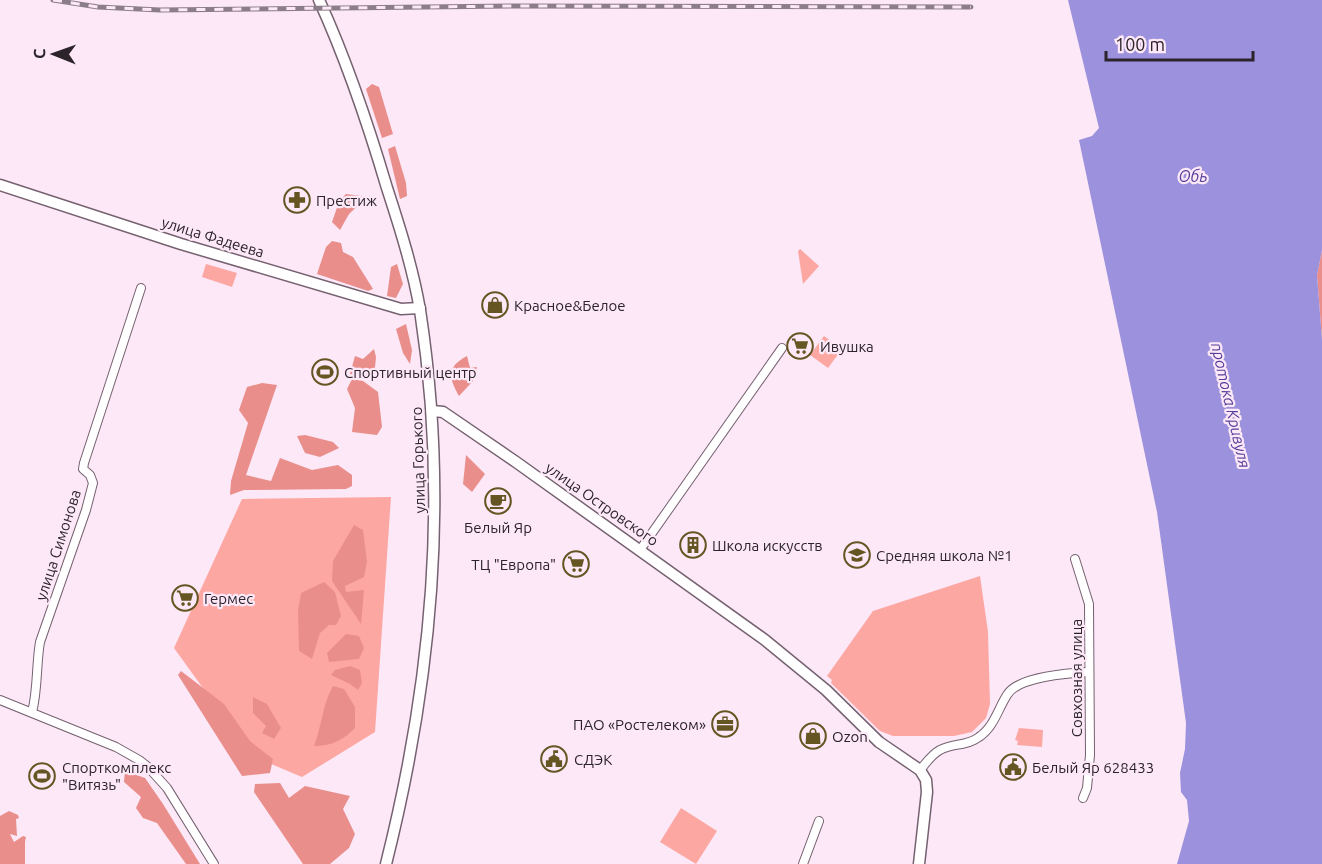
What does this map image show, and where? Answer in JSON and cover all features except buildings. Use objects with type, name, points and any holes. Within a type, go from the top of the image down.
[{"type":"street","name":"улица Горького","points":[[319,0],[346,63],[406,250],[420,308],[432,411],[435,530],[424,664],[386,864]]},
{"type":"street","name":"улица Фадеева","points":[[0,185],[181,244],[400,309],[420,308]]},
{"type":"street","name":"улица Симонова","points":[[32,712],[36,697],[36,662],[40,642],[86,510],[93,483],[90,475],[83,469],[84,463],[141,288]]},
{"type":"street","points":[[640,550],[782,348]]},
{"type":"street","name":"улица Островского","points":[[432,411],[443,412],[460,423],[782,654],[825,690],[868,732],[920,770]]},
{"type":"street","name":"Совхозная улица","points":[[1075,559],[1089,604],[1090,755],[1087,788],[1083,798]]},
{"type":"street","points":[[920,864],[927,792],[926,780],[920,770],[940,749],[980,737],[994,720],[1008,693],[1017,685],[1063,674],[1089,672]]},
{"type":"street","points":[[0,700],[116,747],[148,767],[167,788],[214,864]]},
{"type":"street","points":[[803,864],[819,821]]},
{"type":"shaded area","points":[[372,84],[379,87],[393,134],[382,138],[366,89]]},
{"type":"shaded area","points":[[395,146],[406,183],[407,196],[400,199],[388,149]]},
{"type":"shaded area","points":[[346,194],[361,196],[365,199],[349,214],[340,230],[332,222],[339,202]]},
{"type":"shaded area","points":[[332,241],[341,243],[343,252],[353,257],[373,289],[368,291],[317,274],[326,247]]},
{"type":"shaded area","points":[[800,249],[819,266],[803,284],[798,251]]},
{"type":"shaded area","points":[[1322,250],[1322,340],[1317,275]]},
{"type":"shaded area","points":[[206,264],[237,273],[232,287],[202,277]]},
{"type":"shaded area","points":[[397,264],[403,284],[396,298],[387,296],[391,267]]},
{"type":"shaded area","points":[[406,324],[412,350],[410,364],[403,353],[396,329]]},
{"type":"shaded area","points":[[824,336],[842,349],[828,368],[810,355]]},
{"type":"shaded area","points":[[374,349],[376,357],[374,378],[350,374],[355,356],[363,359]]},
{"type":"shaded area","points":[[467,356],[470,368],[477,367],[473,381],[459,396],[451,373],[455,364]]},
{"type":"shaded area","points":[[352,379],[363,381],[378,392],[382,427],[377,435],[352,432],[355,408],[347,389]]},
{"type":"shaded area","points":[[262,383],[277,385],[246,475],[271,481],[280,458],[312,470],[338,465],[352,475],[352,486],[346,489],[244,490],[230,495],[231,481],[248,423],[239,410],[247,387]]},
{"type":"shaded area","points":[[305,435],[333,442],[339,448],[320,457],[305,453],[297,436]]},
{"type":"shaded area","points":[[466,455],[485,474],[472,492],[463,484]]},
{"type":"shaded area","points":[[391,497],[375,732],[302,777],[252,756],[174,648],[242,499]]},
{"type":"shaded area","points":[[354,525],[363,530],[367,562],[364,577],[345,586],[346,592],[364,590],[361,624],[332,581],[333,561]]},
{"type":"shaded area","points":[[980,576],[988,632],[990,704],[986,718],[972,732],[954,736],[893,736],[880,731],[831,683],[832,680],[827,676],[873,611]]},
{"type":"shaded area","points":[[324,582],[335,592],[341,616],[336,625],[329,625],[320,633],[312,659],[299,651],[298,611],[301,593]]},
{"type":"shaded area","points":[[346,634],[359,636],[364,648],[359,659],[329,662],[327,653]]},
{"type":"shaded area","points":[[350,666],[360,670],[362,683],[358,690],[331,675],[335,670]]},
{"type":"shaded area","points":[[181,671],[224,704],[250,741],[273,759],[270,773],[242,776],[178,675]]},
{"type":"shaded area","points":[[333,686],[344,689],[355,707],[355,728],[337,742],[314,746],[327,701]]},
{"type":"shaded area","points":[[253,697],[267,704],[281,728],[274,739],[262,733],[266,726],[253,713]]},
{"type":"shaded area","points":[[1019,728],[1043,730],[1042,747],[1017,745],[1018,741],[1015,740]]},
{"type":"shaded area","points":[[125,771],[145,778],[200,864],[186,864],[157,823],[143,818],[136,808],[141,797],[124,782]]},
{"type":"shaded area","points":[[280,783],[289,798],[305,786],[350,796],[343,809],[355,834],[349,848],[330,864],[303,864],[254,792],[255,784]]},
{"type":"shaded area","points":[[681,808],[717,831],[696,864],[660,842]]},
{"type":"shaded area","points":[[9,811],[18,815],[19,818],[16,819],[17,836],[10,834],[14,842],[23,836],[26,837],[25,864],[0,864],[0,816]]},
{"type":"water","name":"Обь","points":[[1068,0],[1322,0],[1322,250],[1317,275],[1322,340],[1322,864],[1177,864],[1189,821],[1187,800],[1181,792],[1180,773],[1185,749],[1186,723],[1157,512],[1079,140],[1092,136],[1099,128]]},
{"type":"railway","points":[[53,0],[98,7],[160,10],[510,6],[971,7]]},
{"type":"place","name":"Престиж","points":[[297,200]]},
{"type":"place","name":"Красное&Белое","points":[[495,305]]},
{"type":"place","name":"Ивушка","points":[[800,346]]},
{"type":"place","name":"Спортивный центр","points":[[325,372]]},
{"type":"place","name":"Белый Яр","points":[[498,501]]},
{"type":"place","name":"Школа искусств","points":[[693,545]]},
{"type":"place","name":"Средняя школа №1","points":[[857,555]]},
{"type":"place","name":"ТЦ \"Европа\"","points":[[576,564]]},
{"type":"place","name":"Гермес","points":[[185,598]]},
{"type":"place","name":"ПАО «Ростелеком»","points":[[725,724]]},
{"type":"place","name":"Ozon","points":[[813,736]]},
{"type":"place","name":"СДЭК","points":[[554,759]]},
{"type":"place","name":"Белый Яр 628433","points":[[1013,767]]},
{"type":"place","name":"Спорткомплекс \"Витязь\"","points":[[42,776]]},
{"type":"water label","name":"протока Кривуля","points":[[1231,405]]}]
